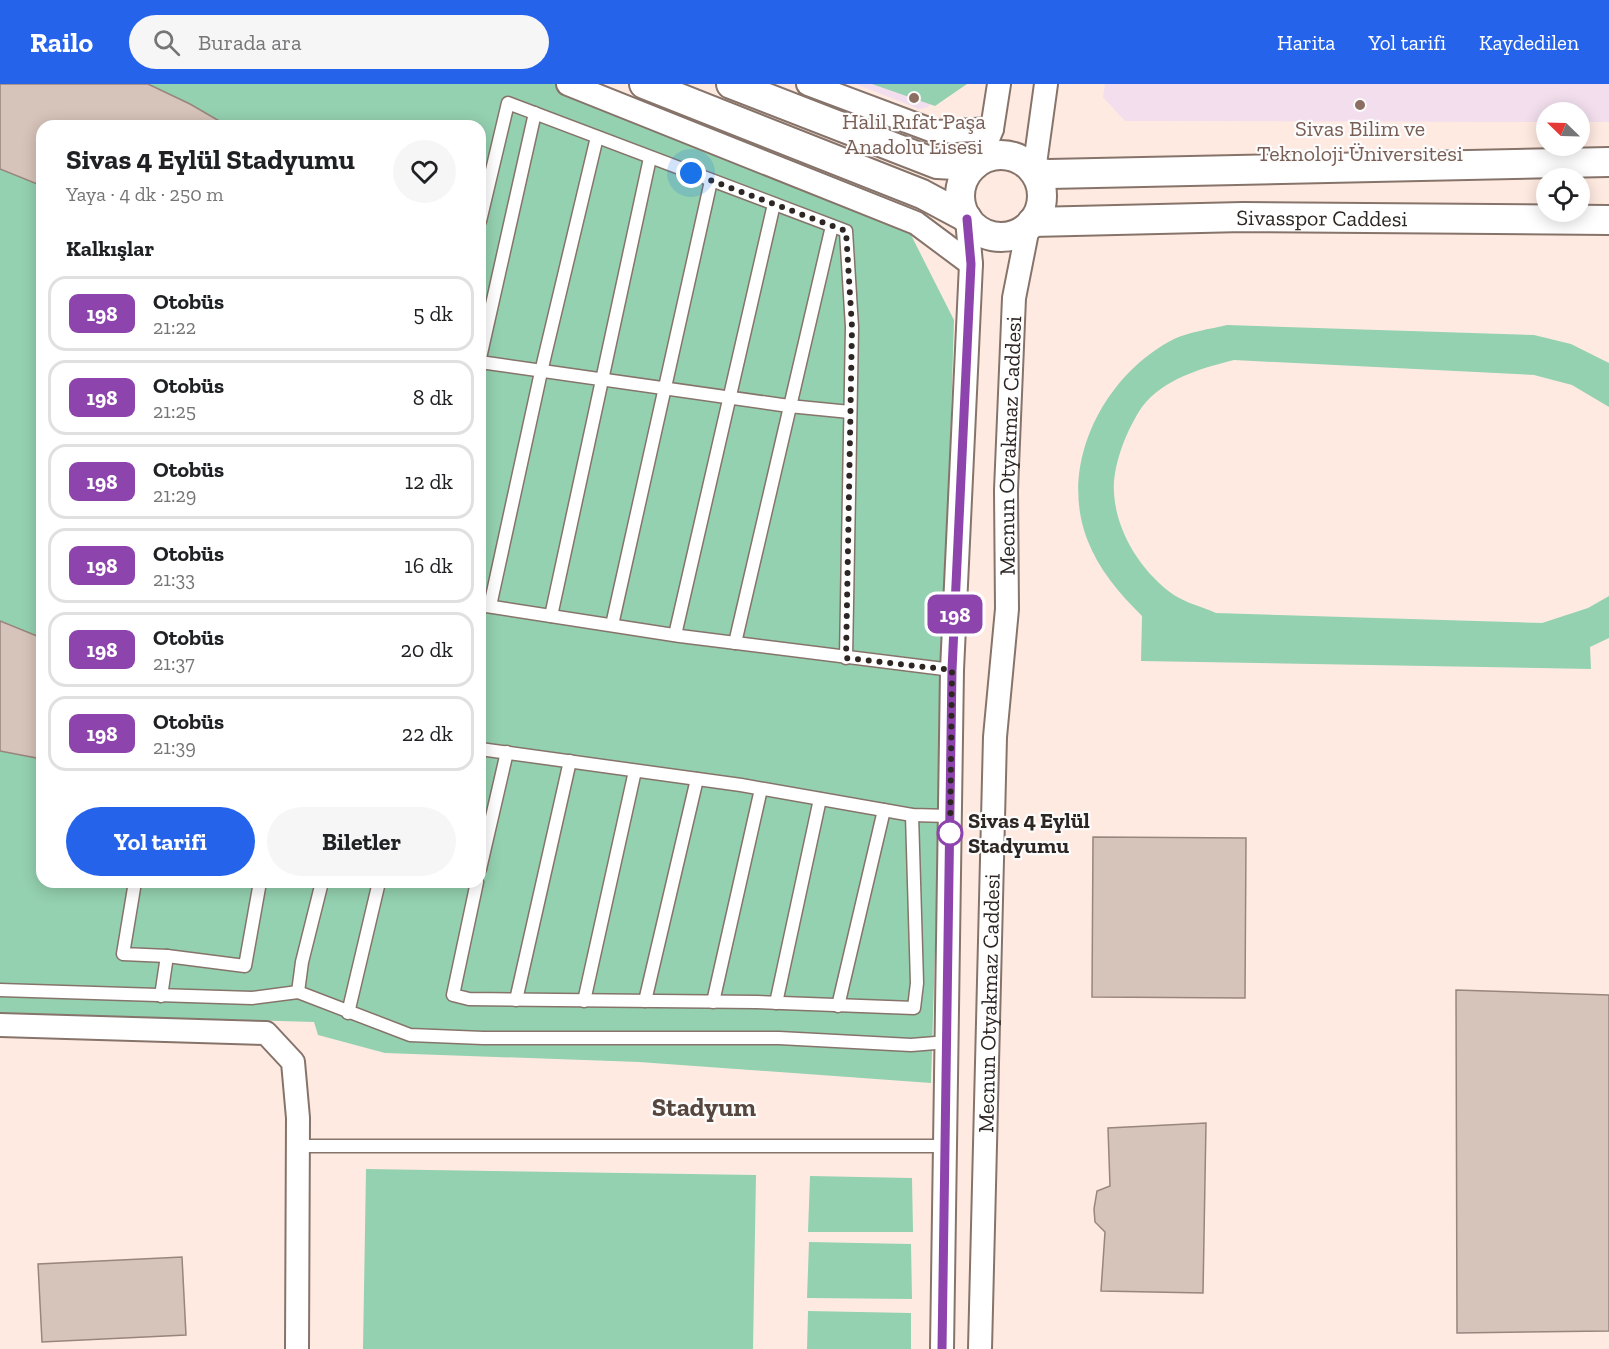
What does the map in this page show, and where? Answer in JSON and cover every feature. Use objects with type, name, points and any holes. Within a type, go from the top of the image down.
[{"type":"street","points":[[568,84],[916,223],[971,264]]},
{"type":"street","points":[[644,84],[922,194],[967,218],[982,232],[995,236],[1009,236],[1030,224],[1040,210],[1041,183],[1035,172],[1024,161],[1004,154],[976,164],[937,164],[731,84]]},
{"type":"street","points":[[808,84],[936,132],[992,129]]},
{"type":"street","points":[[967,218],[960,194],[965,177],[976,164],[992,129],[999,84]]},
{"type":"street","points":[[1035,172],[1046,84]]},
{"type":"street","points":[[1035,172],[1049,174],[1609,162]]},
{"type":"street","name":"Sivasspor Caddesi","points":[[1030,224],[1243,217],[1609,220]]},
{"type":"street","name":"Mecnun Otyakmaz Caddesi","points":[[942,1349],[952,670],[971,264],[967,218]]},
{"type":"street","name":"Mecnun Otyakmaz Caddesi","points":[[980,1349],[995,737],[1008,609],[1006,490],[1014,297],[1030,224]]},
{"type":"street","points":[[0,1025],[266,1033],[293,1062],[298,1146],[297,1349]]},
{"type":"lane","points":[[486,196],[508,103],[846,231],[852,327],[846,658]]},
{"type":"lane","points":[[486,333],[535,113]]},
{"type":"lane","points":[[486,601],[597,137]]},
{"type":"lane","points":[[551,616],[651,158]]},
{"type":"lane","points":[[612,626],[711,181]]},
{"type":"lane","points":[[675,635],[774,204]]},
{"type":"lane","points":[[735,643],[831,226]]},
{"type":"lane","points":[[486,361],[542,372],[789,406],[850,412]]},
{"type":"lane","points":[[486,605],[675,635],[952,670]]},
{"type":"lane","points":[[486,750],[696,779],[912,815],[950,816]]},
{"type":"lane","points":[[486,843],[507,752]]},
{"type":"lane","points":[[516,1000],[570,761]]},
{"type":"lane","points":[[584,1001],[635,771]]},
{"type":"lane","points":[[645,1001],[696,779]]},
{"type":"lane","points":[[713,1002],[761,789]]},
{"type":"lane","points":[[776,1003],[820,799]]},
{"type":"lane","points":[[838,1006],[884,810]]},
{"type":"lane","points":[[476,888],[453,995],[469,999],[776,1003],[914,1008],[917,983],[912,815]]},
{"type":"lane","points":[[134,888],[123,954],[167,956],[244,966],[259,888]]},
{"type":"lane","points":[[298,992],[302,962],[320,888]]},
{"type":"lane","points":[[348,1013],[378,888]]},
{"type":"lane","points":[[161,996],[167,956]]},
{"type":"lane","points":[[0,990],[252,998],[298,992],[410,1035],[483,1038],[779,1038],[911,1045],[948,1042]]},
{"type":"lane","points":[[298,1146],[946,1146]]},
{"type":"shaded area","name":"Halil Rıfat Paşa Anadolu Lisesi","points":[[856,84],[960,84],[926,108],[919,109]]},
{"type":"shaded area","name":"Sivas Bilim ve Teknoloji Üniversitesi","points":[[1105,84],[1609,84],[1609,122],[1590,122],[1590,102],[1536,102],[1536,122],[1125,121],[1103,97]]},
{"type":"green space","points":[[0,84],[556,84],[904,221],[954,320],[931,1083],[639,1062],[385,1053],[318,1035],[314,1022],[0,1013]]},
{"type":"green space","name":"Halil Rıfat Paşa Anadolu Lisesi","points":[[872,84],[967,84],[935,106]]},
{"type":"green space","points":[[1227,325],[1534,335],[1571,344],[1609,363],[1609,407],[1572,385],[1534,375],[1234,360],[1184,376],[1151,397],[1136,416],[1126,437],[1115,471],[1114,482],[1116,508],[1125,537],[1141,563],[1162,586],[1189,603],[1216,613],[1542,623],[1588,608],[1609,596],[1609,638],[1590,647],[1591,669],[1141,661],[1142,616],[1110,581],[1087,539],[1080,510],[1079,481],[1084,452],[1094,424],[1109,398],[1127,374],[1149,355],[1174,339]]},
{"type":"green space","points":[[366,1169],[756,1175],[753,1349],[363,1349]]},
{"type":"green space","points":[[810,1176],[912,1178],[913,1232],[808,1232]]},
{"type":"green space","points":[[809,1242],[911,1244],[912,1299],[807,1298]]},
{"type":"green space","points":[[808,1311],[911,1313],[911,1349],[807,1349]]},
{"type":"building","points":[[0,84],[148,84],[218,120],[36,120],[36,184],[0,169]]},
{"type":"building","points":[[0,621],[36,636],[36,758],[0,751]]},
{"type":"building","points":[[1093,837],[1246,838],[1245,998],[1092,997]]},
{"type":"building","points":[[1456,990],[1609,995],[1609,1331],[1457,1333]]},
{"type":"building","points":[[1206,1123],[1203,1293],[1101,1291],[1105,1232],[1095,1222],[1094,1209],[1097,1191],[1110,1186],[1108,1128]]},
{"type":"building","points":[[182,1257],[186,1335],[42,1342],[38,1264]]},
{"type":"bus line","name":"198","points":[[942,1349],[948,1092],[952,670],[971,264],[967,219]]},
{"type":"place","name":"Halil Rıfat Paşa Anadolu Lisesi","points":[[914,98]]},
{"type":"place","name":"Sivas Bilim ve Teknoloji Üniversitesi","points":[[1360,105]]},
{"type":"place","name":"Sivas 4 Eylül Stadyumu","points":[[950,833]]},
{"type":"district","name":"Stadyum","points":[[704,1107]]},
{"type":"route","points":[[691,173],[846,231],[852,327],[846,658],[952,670],[950,839],[950,833]]}]
